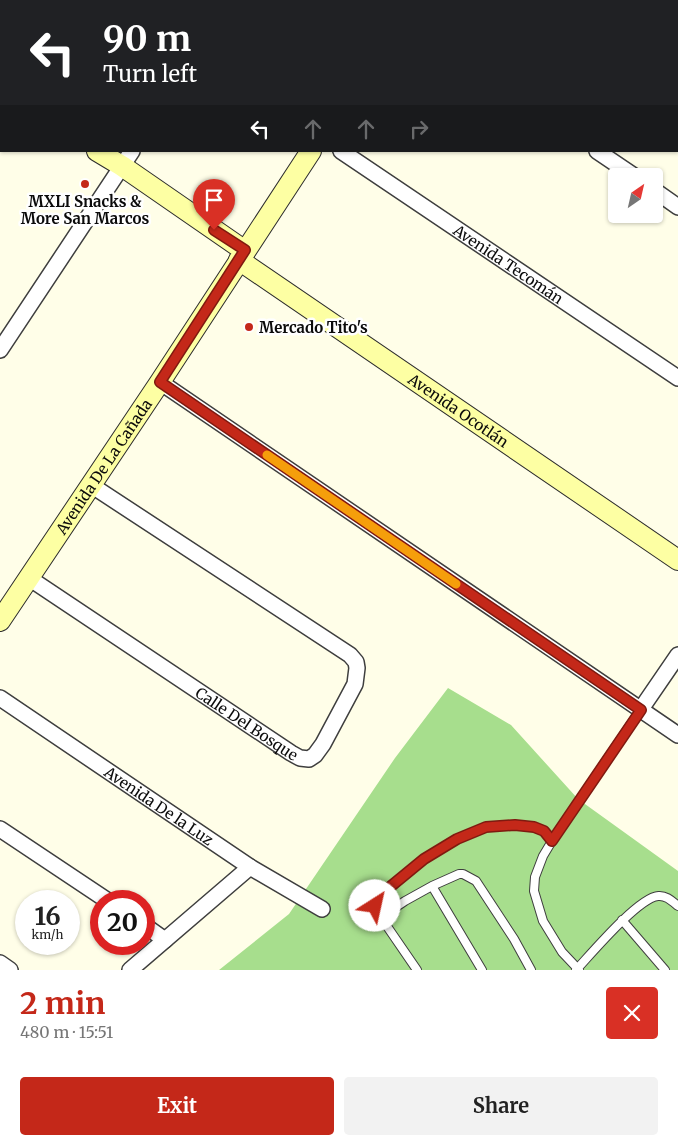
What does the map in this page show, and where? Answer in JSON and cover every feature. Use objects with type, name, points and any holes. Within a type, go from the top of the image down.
[{"type":"main road","name":"Avenida Ocotlán","points":[[101,152],[127,159],[242,256],[678,560]]},
{"type":"main road","name":"Avenida De La Cañada","points":[[0,621],[160,382],[310,152]]},
{"type":"street","name":"Avenida Tecomán","points":[[342,152],[678,378]]},
{"type":"street","points":[[598,152],[622,168]]},
{"type":"street","points":[[0,350],[127,159]]},
{"type":"street","points":[[663,196],[678,207]]},
{"type":"street","points":[[160,382],[678,735]]},
{"type":"street","name":"Calle Del Bosque","points":[[29,578],[291,753],[300,758],[309,759],[315,755],[323,744],[356,684],[356,662],[350,656],[91,485]]},
{"type":"street","points":[[641,710],[678,655]]},
{"type":"street","name":"Avenida De la Luz","points":[[0,698],[250,867],[322,909]]},
{"type":"street","points":[[0,829],[92,890]]},
{"type":"street","points":[[130,970],[250,867]]},
{"type":"street","points":[[155,933],[165,940]]},
{"type":"street","points":[[0,963],[10,970]]},
{"type":"lane","points":[[641,710],[543,856],[535,877],[534,891],[543,921],[562,952],[577,970],[622,920],[648,899],[662,896],[670,899],[678,906]]},
{"type":"lane","points":[[417,970],[379,915],[375,906],[379,896],[424,859],[457,839],[486,827],[515,825],[534,827],[544,831],[552,841]]},
{"type":"lane","points":[[382,919],[393,909],[432,886],[458,874],[463,874],[476,881],[514,939],[531,970]]},
{"type":"lane","points":[[432,886],[482,970]]},
{"type":"lane","points":[[622,920],[665,970]]},
{"type":"green space","points":[[448,688],[511,725],[578,799],[678,871],[678,970],[219,970],[289,914],[395,758]]},
{"type":"slow traffic","points":[[267,455],[456,584]]},
{"type":"place","name":"MXLI Snacks & More San Marcos","points":[[85,184]]},
{"type":"place","name":"Mercado Tito's","points":[[249,327]]},
{"type":"route","points":[[214,230],[245,250],[160,382],[641,710],[552,841],[544,831],[534,827],[515,825],[486,827],[457,839],[424,859],[388,887],[379,896],[375,906]]}]
